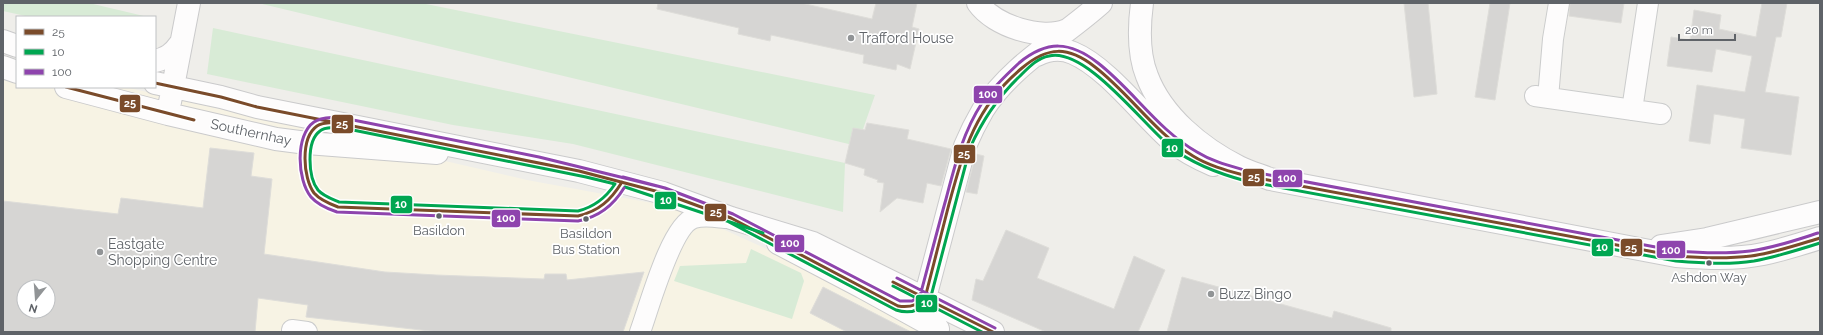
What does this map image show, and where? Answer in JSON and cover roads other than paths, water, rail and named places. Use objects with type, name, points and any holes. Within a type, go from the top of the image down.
[{"type":"street","points":[[168,114],[164,85],[180,44],[189,3]]},
{"type":"street","points":[[978,3],[992,16],[1005,24],[1025,31],[1052,35],[1071,29]]},
{"type":"street","points":[[898,306],[914,306],[921,303],[925,298],[965,146],[972,129],[983,110],[998,90],[1036,55],[1071,29],[1101,3]]},
{"type":"street","points":[[1142,3],[1140,29],[1142,60],[1147,76],[1165,108],[1180,125],[1216,154],[1239,167],[1270,179]]},
{"type":"street","points":[[1559,3],[1542,97],[1661,114]]},
{"type":"street","points":[[1632,110],[1648,3]]},
{"type":"street","points":[[3,28],[16,32]]},
{"type":"street","points":[[3,41],[16,46]]},
{"type":"street","points":[[156,61],[165,59],[174,53],[180,44]]},
{"type":"street","points":[[1036,55],[1051,50],[1061,50],[1081,57],[1104,75],[1174,143],[1195,157],[1229,171],[1676,256],[1708,259],[1734,258],[1763,254],[1820,238]]},
{"type":"street","points":[[3,67],[16,72]]},
{"type":"street","name":"Southernhay","points":[[164,85],[257,107],[587,172],[657,191],[731,218],[813,243],[993,332]]},
{"type":"street","name":"Southernhay","points":[[70,88],[168,114],[276,139],[307,144],[526,160]]},
{"type":"street","points":[[148,88],[162,97],[168,114]]},
{"type":"street","points":[[1624,246],[1651,247],[1674,245],[1788,221],[1820,212]]},
{"type":"street","points":[[640,332],[663,265],[677,234],[685,223],[694,218],[731,218]]},
{"type":"street","name":"Southernhay","points":[[731,218],[898,306],[940,331]]},
{"type":"street","name":"Southernhay","points":[[925,298],[928,316],[940,331]]},
{"type":"place","name":"Trafford House","points":[[851,38]]},
{"type":"place","name":"Basildon","points":[[439,216]]},
{"type":"place","name":"Basildon Bus Station","points":[[586,219]]},
{"type":"place","name":"Eastgate Shopping Centre","points":[[100,252]]},
{"type":"place","name":"Ashdon Way","points":[[1709,263]]},
{"type":"place","name":"Buzz Bingo","points":[[1211,294]]}]
